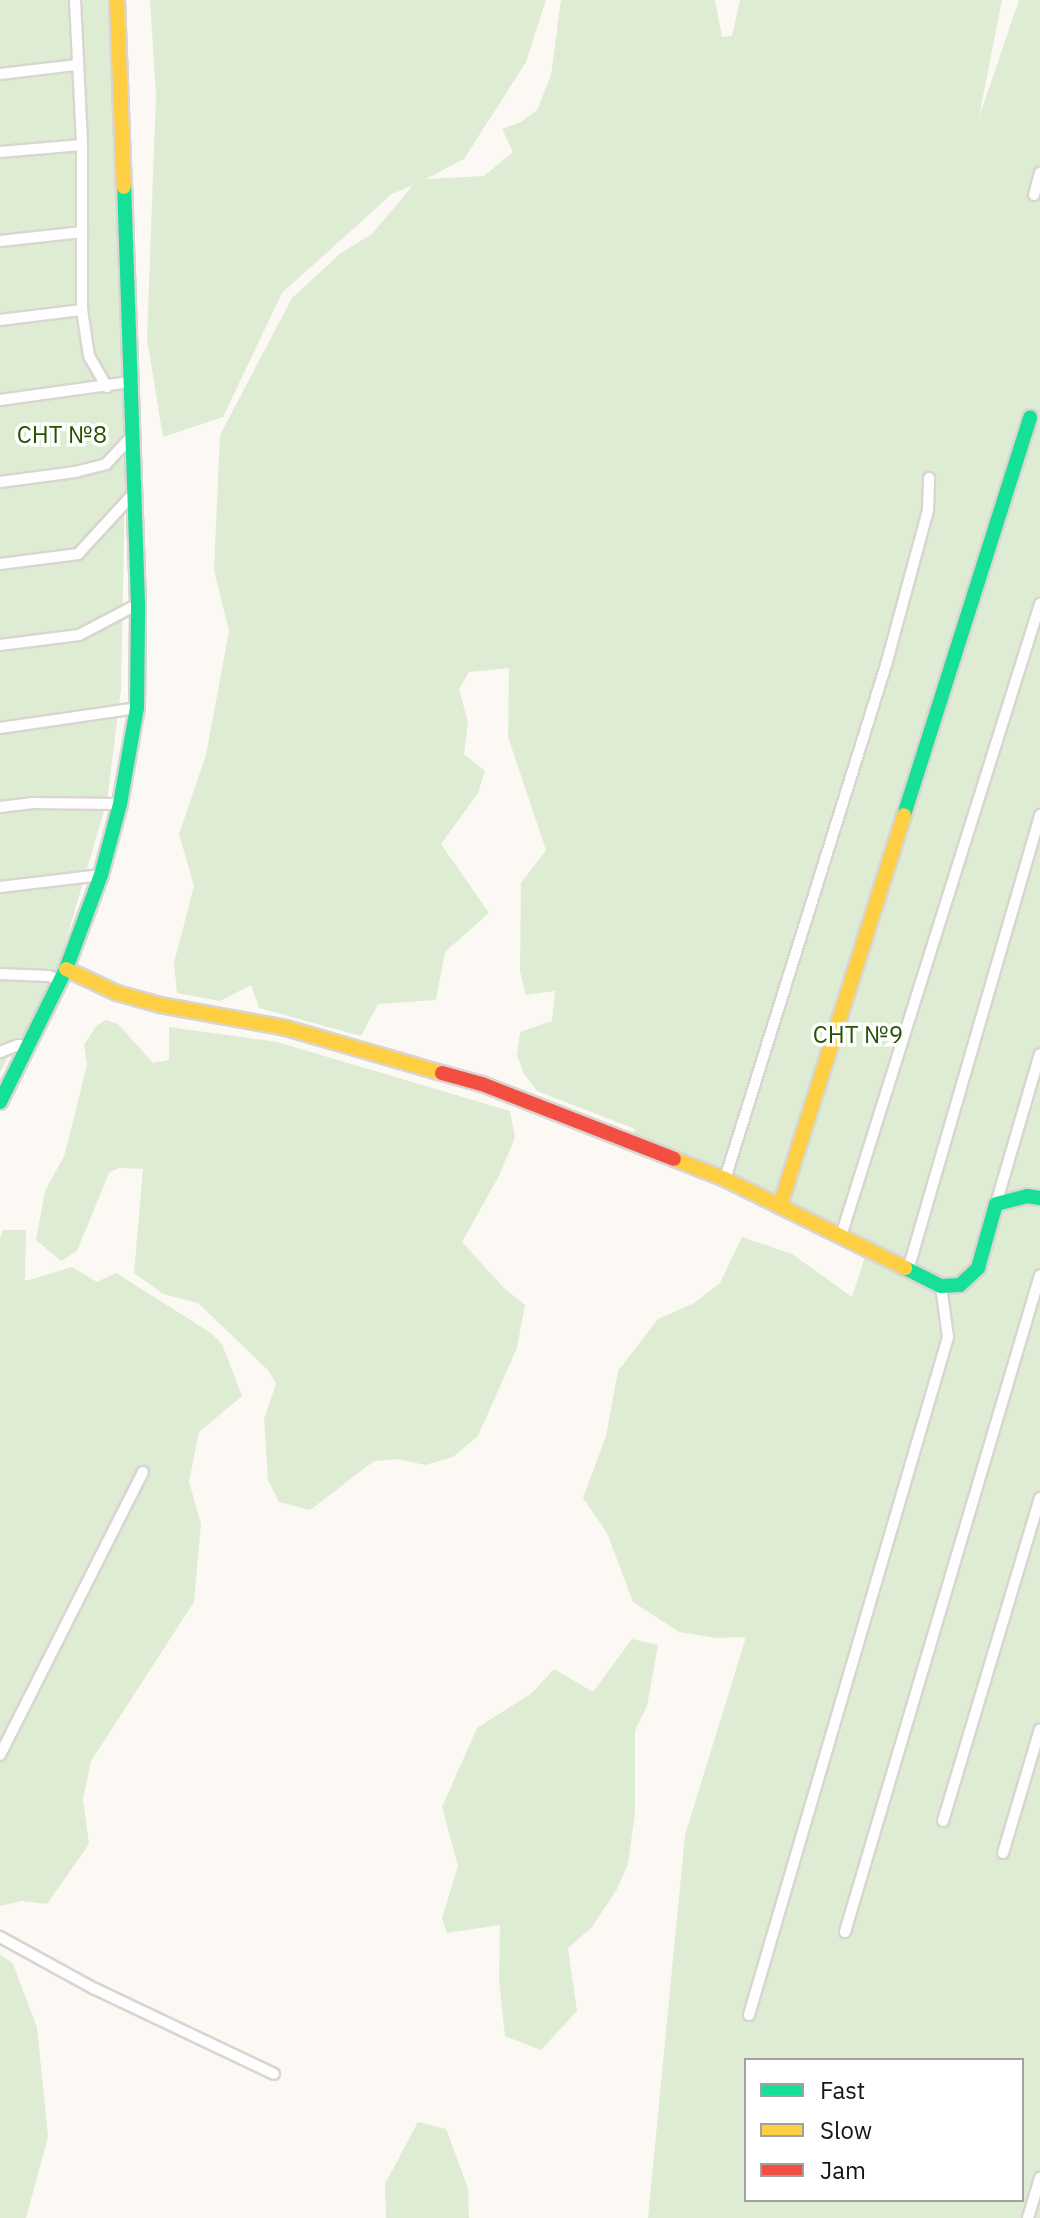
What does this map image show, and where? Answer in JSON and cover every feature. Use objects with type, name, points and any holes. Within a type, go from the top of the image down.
[{"type":"street","points":[[75,0],[82,145],[82,310],[89,356],[107,387]]},
{"type":"street","points":[[0,1102],[63,975],[101,875],[120,804],[137,708],[138,604],[117,0]]},
{"type":"street","points":[[0,74],[77,65]]},
{"type":"street","points":[[0,152],[82,145]]},
{"type":"street","points":[[1034,195],[1040,173]]},
{"type":"street","points":[[0,241],[83,232]]},
{"type":"street","points":[[0,320],[82,310]]},
{"type":"street","points":[[0,400],[130,382]]},
{"type":"street","points":[[780,1206],[1030,418]]},
{"type":"street","points":[[0,482],[75,472],[106,464],[132,436]]},
{"type":"street","points":[[725,1179],[886,665],[928,510],[929,478]]},
{"type":"street","points":[[0,564],[78,554],[134,493]]},
{"type":"street","points":[[0,645],[79,635],[138,604]]},
{"type":"street","points":[[841,1236],[1040,604]]},
{"type":"street","points":[[0,728],[137,708]]},
{"type":"street","points":[[0,807],[31,803],[120,804]]},
{"type":"street","points":[[908,1270],[1040,815]]},
{"type":"street","points":[[0,887],[101,875]]},
{"type":"street","points":[[0,974],[63,975],[129,996],[286,1028],[482,1084],[725,1179],[941,1286],[960,1285],[978,1268],[1040,1054]]},
{"type":"street","points":[[0,1052],[18,1045],[29,1046]]},
{"type":"street","points":[[996,1204],[1027,1196],[1040,1198]]},
{"type":"street","points":[[845,1932],[1040,1275]]},
{"type":"street","points":[[749,2015],[948,1337],[941,1286]]},
{"type":"street","points":[[0,1755],[143,1472]]},
{"type":"street","points":[[943,1821],[1040,1498]]},
{"type":"street","points":[[1003,1853],[1040,1729]]},
{"type":"street","points":[[0,1937],[95,1989],[274,2074]]},
{"type":"street","points":[[1028,2218],[1040,2178]]},
{"type":"green space","name":"СНТ №8","points":[[0,0],[108,0],[126,436],[121,689],[107,801],[50,995],[29,1031],[17,1039],[0,1073]]},
{"type":"green space","name":"СНТ №9","points":[[150,0],[546,0],[526,62],[464,159],[426,179],[484,176],[513,152],[502,129],[521,122],[537,110],[551,75],[561,0],[715,0],[722,37],[732,36],[740,0],[1002,0],[979,117],[1019,0],[1040,0],[1040,2218],[648,2218],[685,1835],[746,1637],[716,1638],[679,1632],[633,1602],[607,1533],[583,1498],[606,1436],[618,1371],[658,1319],[694,1303],[720,1283],[742,1237],[792,1254],[852,1297],[869,1244],[633,1136],[635,1129],[537,1091],[524,1074],[517,1056],[520,1032],[552,1021],[555,991],[526,995],[520,972],[521,883],[546,850],[508,737],[509,668],[469,672],[459,689],[468,722],[464,754],[485,771],[478,793],[441,844],[489,913],[445,952],[436,1000],[378,1004],[361,1036],[259,1008],[251,985],[220,1001],[177,993],[174,963],[194,886],[179,834],[206,755],[229,631],[214,570],[220,435],[292,298],[342,252],[372,234],[413,185],[392,194],[282,293],[223,417],[163,437],[147,339],[156,95]]},
{"type":"green space","points":[[106,1020],[118,1024],[153,1063],[169,1060],[169,1027],[277,1042],[510,1111],[515,1137],[499,1176],[462,1242],[504,1288],[525,1305],[517,1348],[478,1436],[453,1457],[425,1465],[397,1459],[374,1461],[310,1510],[279,1502],[268,1480],[264,1419],[276,1384],[269,1371],[198,1303],[163,1294],[134,1273],[143,1169],[119,1168],[109,1173],[77,1251],[61,1261],[36,1240],[45,1191],[64,1156],[75,1114],[87,1064],[84,1045],[96,1026]]},
{"type":"green space","points":[[3,1230],[26,1230],[25,1281],[72,1267],[97,1282],[116,1273],[211,1333],[222,1344],[242,1396],[199,1432],[189,1482],[201,1524],[194,1602],[91,1761],[83,1799],[89,1844],[47,1904],[22,1901],[0,1906],[0,1239]]},
{"type":"green space","points":[[632,1639],[658,1645],[647,1706],[635,1731],[635,1813],[628,1864],[617,1889],[592,1927],[568,1948],[577,2011],[541,2050],[505,2036],[499,1980],[500,1925],[447,1933],[442,1918],[458,1866],[442,1807],[477,1728],[532,1693],[554,1669],[593,1692]]},
{"type":"green space","points":[[0,1954],[13,1964],[37,2027],[48,2137],[26,2218],[0,2218]]},
{"type":"green space","points":[[418,2122],[446,2129],[468,2188],[469,2218],[386,2218],[385,2184]]},
{"type":"traffic: fast","points":[[0,1102],[66,969],[101,875],[120,804],[137,708],[138,604],[124,187]]},
{"type":"traffic: fast","points":[[904,815],[1030,418]]},
{"type":"traffic: fast","points":[[905,1268],[941,1286],[960,1285],[978,1268],[996,1204],[1027,1196],[1040,1198]]},
{"type":"traffic: slow","points":[[117,0],[124,187]]},
{"type":"traffic: slow","points":[[780,1206],[904,815]]},
{"type":"traffic: slow","points":[[66,969],[117,993],[160,1005],[286,1028],[442,1073]]},
{"type":"traffic: slow","points":[[674,1159],[725,1179],[905,1268]]},
{"type":"traffic: jam","points":[[442,1073],[482,1084],[674,1159]]}]
